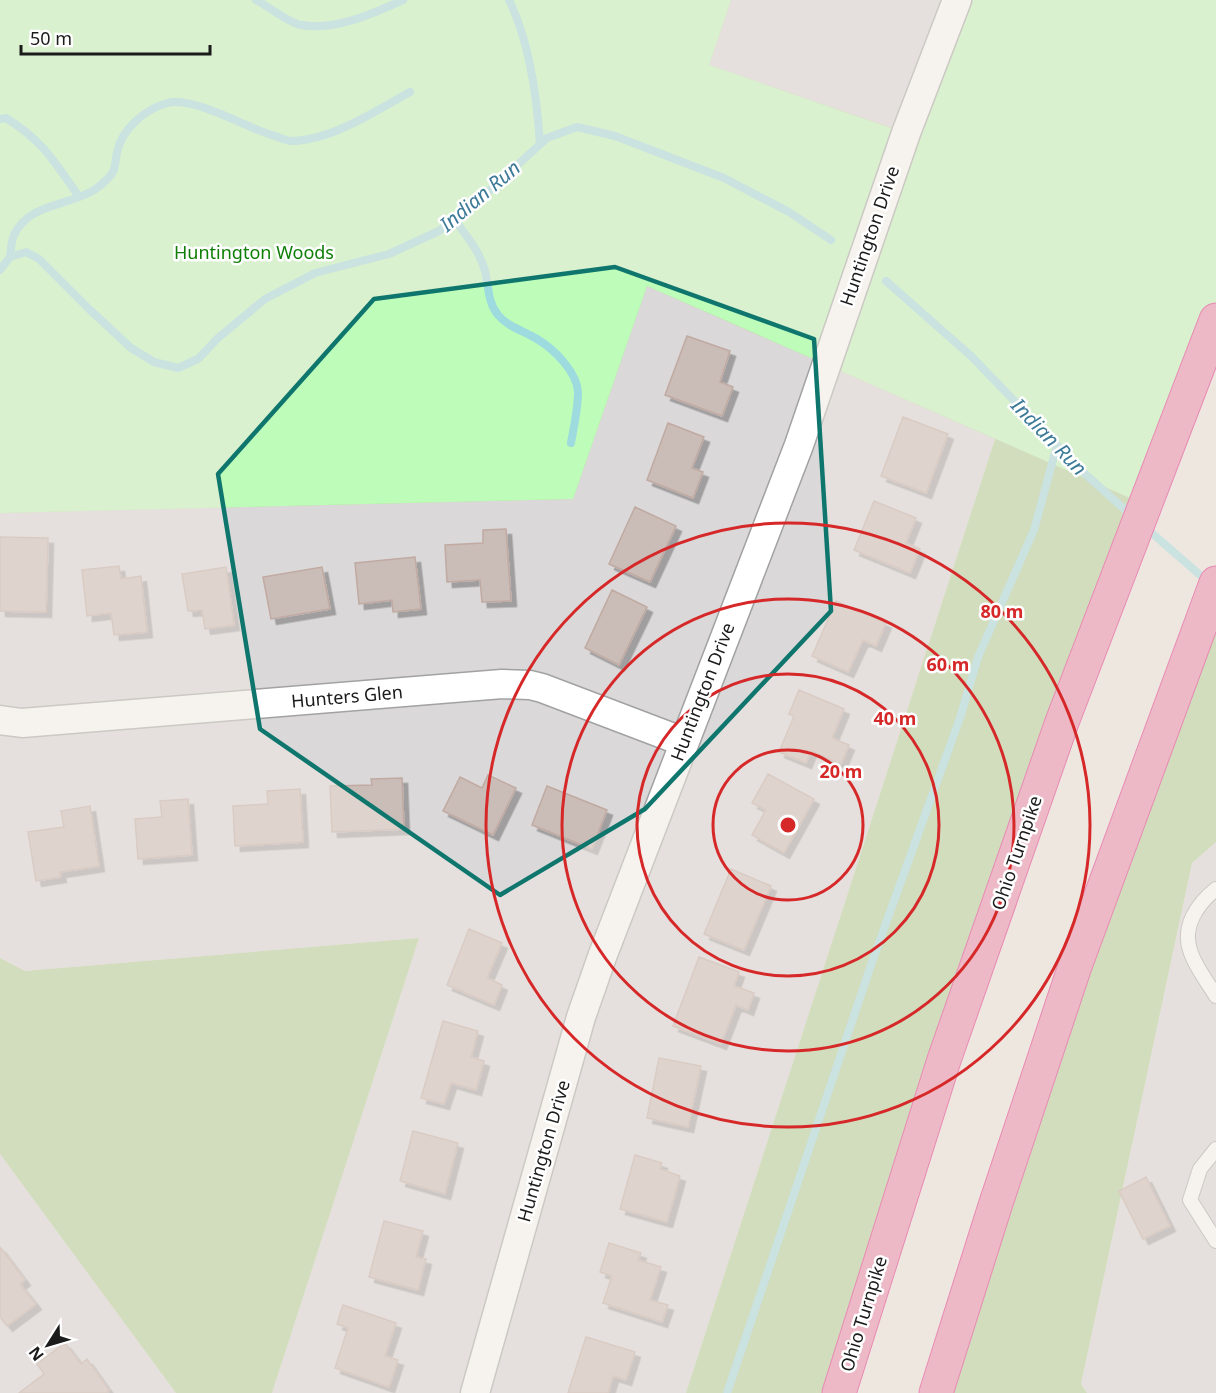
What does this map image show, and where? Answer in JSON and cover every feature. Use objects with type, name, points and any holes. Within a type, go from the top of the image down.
[{"type":"highway","name":"Ohio Turnpike","points":[[839,1393],[944,1060],[1062,722],[1216,320]]},
{"type":"highway","points":[[936,1393],[995,1206],[1072,976],[1216,583]]},
{"type":"street","name":"Huntington Drive","points":[[475,1393],[581,1017],[684,742],[800,445],[906,133],[957,0]]},
{"type":"street","name":"Hunters Glen","points":[[0,720],[22,723],[502,684],[542,688],[684,742]]},
{"type":"lane","points":[[1216,889],[1203,899],[1187,929],[1190,951],[1216,996]]},
{"type":"lane","points":[[1216,1149],[1200,1169],[1190,1200],[1216,1241]]},
{"type":"highlighted area","points":[[615,267],[814,339],[831,611],[645,809],[500,895],[260,729],[218,474],[374,299]]},
{"type":"shaded area","points":[[731,0],[957,0],[906,133],[709,65]]},
{"type":"shaded area","points":[[647,286],[995,439],[686,1393],[272,1393],[419,938],[25,971],[0,958],[0,513],[573,499]]},
{"type":"shaded area","points":[[1216,842],[1216,1393],[1087,1393],[1081,1384],[1192,863]]},
{"type":"shaded area","points":[[0,1154],[176,1393],[0,1393]]},
{"type":"green space","name":"Huntington Woods","points":[[0,0],[731,0],[709,65],[906,133],[1155,481],[839,1393],[686,1393],[995,439],[647,286],[573,499],[0,513]]},
{"type":"green space","name":"Huntington Woods","points":[[0,0],[731,0],[709,65],[905,133],[957,0],[1216,0],[1216,320],[1146,505],[647,286],[573,499],[0,513]]},
{"type":"green space","points":[[1216,583],[1216,842],[1192,863],[1081,1384],[1087,1393],[936,1393]]},
{"type":"green space","points":[[419,938],[272,1393],[176,1393],[0,1154],[0,958],[25,971]]},
{"type":"building","points":[[687,336],[730,351],[720,382],[733,387],[722,416],[665,395]]},
{"type":"building","points":[[903,417],[948,434],[926,493],[881,476]]},
{"type":"building","points":[[668,423],[704,437],[692,468],[703,472],[693,498],[647,480]]},
{"type":"building","points":[[874,501],[916,518],[906,543],[920,549],[910,573],[854,550]]},
{"type":"building","points":[[635,507],[676,526],[650,582],[609,564]]},
{"type":"building","points":[[506,529],[511,601],[482,602],[480,580],[447,582],[445,545],[483,543],[483,530]]},
{"type":"building","points":[[0,537],[48,538],[46,612],[0,611]]},
{"type":"building","points":[[415,557],[421,609],[393,612],[392,600],[359,604],[355,563]]},
{"type":"building","points":[[119,566],[121,579],[141,576],[147,632],[114,635],[111,613],[87,616],[82,570]]},
{"type":"building","points":[[226,567],[234,625],[205,629],[202,610],[188,611],[182,574]]},
{"type":"building","points":[[322,567],[330,609],[271,619],[263,577]]},
{"type":"building","points":[[612,590],[647,607],[619,665],[585,648]]},
{"type":"building","points":[[836,601],[886,623],[876,646],[863,640],[848,672],[812,656]]},
{"type":"building","points":[[799,690],[844,709],[832,738],[849,745],[841,764],[811,751],[806,763],[779,752],[794,716],[789,714]]},
{"type":"building","points":[[768,774],[814,799],[784,853],[752,835],[766,810],[752,803]]},
{"type":"building","points":[[488,775],[516,788],[493,835],[443,811],[460,777],[482,788]]},
{"type":"building","points":[[402,778],[404,829],[332,832],[330,786],[372,785],[371,779]]},
{"type":"building","points":[[547,786],[607,810],[592,849],[532,825]]},
{"type":"building","points":[[300,789],[303,842],[235,846],[233,806],[268,804],[267,791]]},
{"type":"building","points":[[188,799],[192,855],[138,859],[135,819],[162,817],[160,801]]},
{"type":"building","points":[[90,806],[99,866],[60,872],[61,877],[36,881],[28,832],[64,827],[61,811]]},
{"type":"building","points":[[731,869],[771,886],[744,950],[704,934]]},
{"type":"building","points":[[469,929],[502,943],[487,978],[502,985],[494,1005],[447,985]]},
{"type":"building","points":[[699,957],[739,972],[734,986],[754,993],[748,1010],[736,1005],[721,1044],[673,1026]]},
{"type":"building","points":[[443,1021],[478,1031],[471,1057],[484,1061],[476,1090],[451,1083],[444,1104],[421,1098]]},
{"type":"building","points":[[659,1058],[701,1066],[688,1127],[647,1118]]},
{"type":"building","points":[[413,1131],[458,1143],[445,1194],[400,1181]]},
{"type":"building","points":[[635,1155],[662,1163],[660,1169],[680,1176],[667,1222],[620,1209]]},
{"type":"building","points":[[1146,1177],[1170,1226],[1143,1239],[1119,1191]]},
{"type":"building","points":[[384,1221],[423,1231],[416,1257],[426,1259],[418,1290],[369,1277]]},
{"type":"building","points":[[609,1243],[641,1253],[638,1260],[661,1267],[650,1300],[668,1305],[662,1322],[603,1303],[612,1276],[600,1272]]},
{"type":"building","points":[[0,1247],[25,1280],[20,1284],[36,1304],[7,1326],[0,1317]]},
{"type":"building","points":[[343,1305],[396,1323],[385,1356],[398,1360],[389,1387],[335,1368],[348,1328],[337,1324]]},
{"type":"building","points":[[586,1337],[635,1352],[626,1380],[613,1376],[608,1393],[568,1393]]},
{"type":"building","points":[[65,1343],[81,1364],[87,1359],[109,1390],[107,1393],[19,1393],[44,1374],[37,1364]]},
{"type":"waterway","points":[[256,0],[296,24],[314,26],[327,26],[353,20],[403,0]]},
{"type":"waterway","points":[[509,0],[522,34],[531,70],[540,144]]},
{"type":"waterway","points":[[10,257],[13,237],[21,224],[42,210],[80,197],[102,184],[113,173],[117,152],[129,128],[135,121],[158,106],[178,102],[191,104],[292,141],[323,136],[338,130],[410,92]]},
{"type":"waterway","points":[[0,119],[6,118],[30,135],[55,163],[79,197]]},
{"type":"waterway","name":"Indian Run","points":[[0,270],[10,257],[26,252],[39,259],[131,348],[154,362],[178,368],[198,359],[218,338],[265,299],[315,273],[389,254],[439,231],[478,201],[547,138],[577,127],[615,136],[724,178],[789,212],[831,240]]},
{"type":"waterway","points":[[455,220],[480,257],[494,310],[506,323],[537,339],[550,349],[564,362],[574,377],[578,398],[571,443]]},
{"type":"waterway","name":"Indian Run","points":[[886,281],[971,356],[1084,473],[1131,515]]},
{"type":"waterway","points":[[727,1393],[872,962],[960,718],[978,657],[1034,530],[1057,445]]},
{"type":"waterway","name":"Indian Run","points":[[1145,527],[1208,582]]}]
